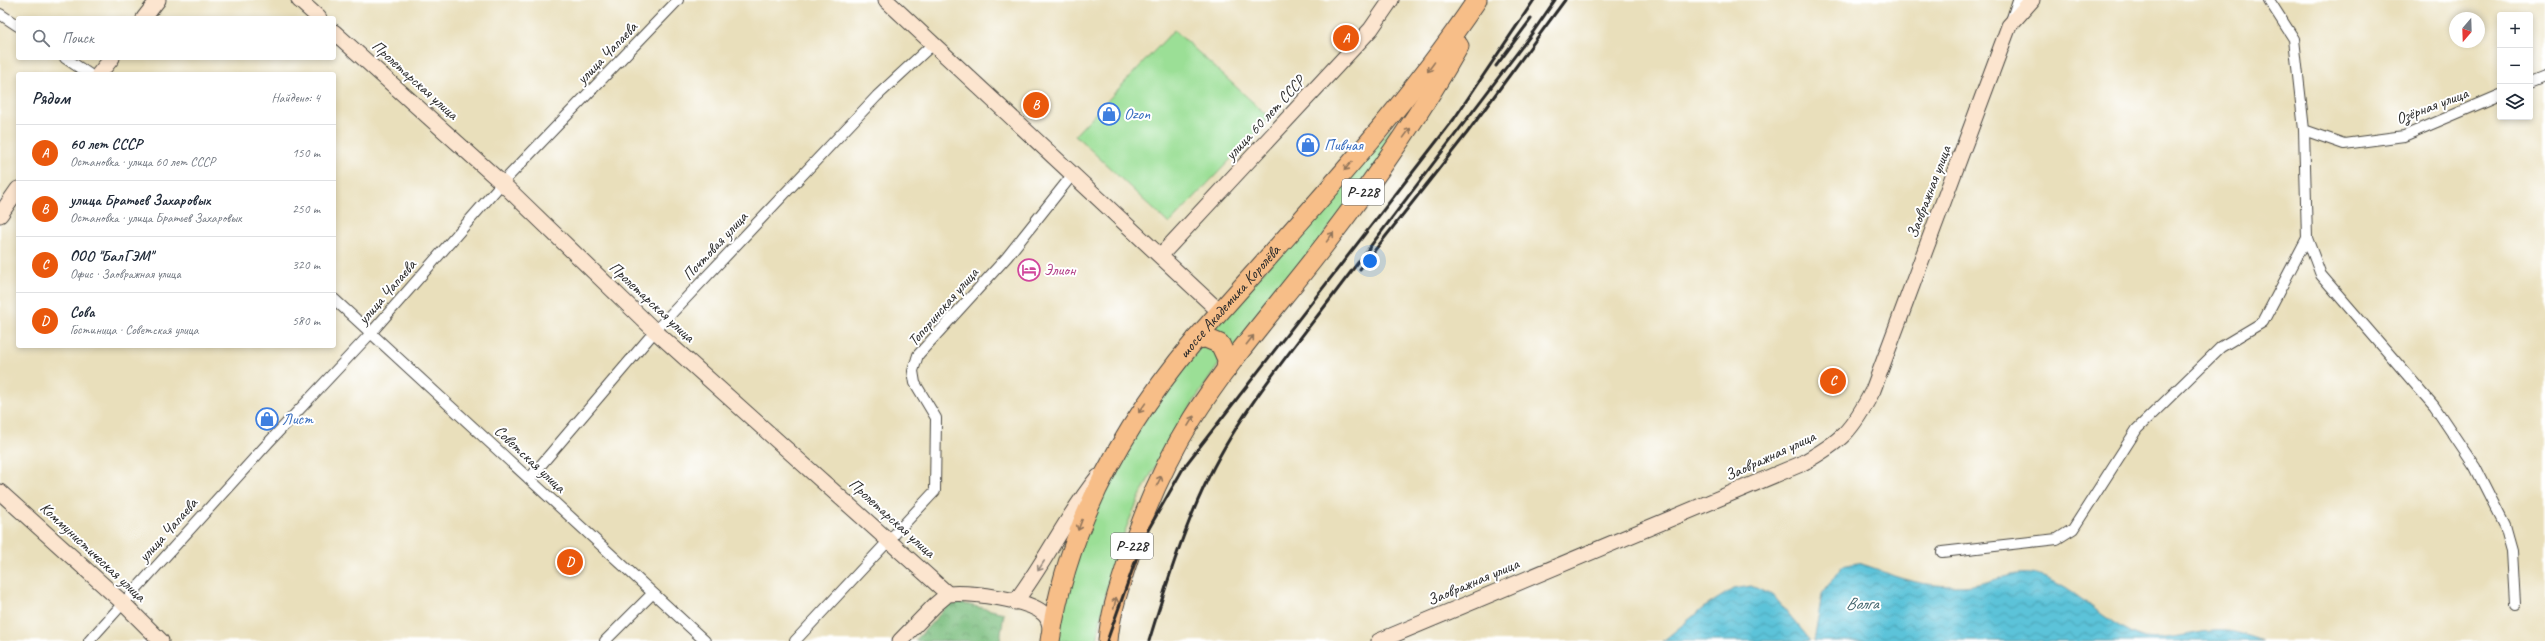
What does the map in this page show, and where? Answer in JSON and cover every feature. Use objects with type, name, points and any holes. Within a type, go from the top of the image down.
[{"type":"highway","name":"шоссе Академика Королёва","points":[[1050,639],[1074,540],[1108,464],[1139,413],[1165,376],[1196,339],[1393,115],[1428,72],[1478,0]]},
{"type":"highway","name":"шоссе Академика Королёва","points":[[1108,641],[1116,597],[1134,539],[1150,498],[1192,419],[1226,370],[1326,243],[1410,128],[1462,41],[1478,0]]},
{"type":"highway","points":[[1196,339],[1206,338],[1220,344],[1227,359],[1226,370]]},
{"type":"street","points":[[146,16],[158,0]]},
{"type":"street","points":[[299,0],[317,16]]},
{"type":"street","name":"улица Чапаева","points":[[89,641],[122,602],[371,334],[502,183],[678,0]]},
{"type":"street","points":[[886,0],[1220,312]]},
{"type":"street","name":"улица 60 лет СССР","points":[[1160,256],[1371,29],[1391,0]]},
{"type":"street","points":[[2009,26],[2018,0]]},
{"type":"street","name":"Заовражная улица","points":[[1379,641],[1801,464],[1831,448],[1848,433],[1857,421],[1873,390],[2009,26],[2032,0]]},
{"type":"street","points":[[2269,0],[2294,40],[2304,130],[2307,238],[2321,275],[2434,406],[2488,489],[2505,526],[2512,551],[2515,604]]},
{"type":"street","points":[[0,14],[16,25]]},
{"type":"street","name":"Пролетарская улица","points":[[336,34],[502,183],[655,331],[890,540],[948,594]]},
{"type":"street","name":"Почтовая улица","points":[[529,479],[655,331],[877,96],[933,44]]},
{"type":"street","points":[[68,60],[86,72]]},
{"type":"street","points":[[101,72],[110,60]]},
{"type":"street","points":[[2533,81],[2545,76]]},
{"type":"street","name":"Озёрная улица","points":[[2304,130],[2344,144],[2404,136],[2497,96]]},
{"type":"street","name":"Топоринская улица","points":[[795,641],[935,491],[936,418],[914,383],[913,371],[918,354],[1007,257],[1073,174]]},
{"type":"street","points":[[0,215],[16,192]]},
{"type":"street","points":[[1942,552],[2057,539],[2073,529],[2137,429],[2221,347],[2263,322],[2307,238]]},
{"type":"street","name":"Советская улица","points":[[336,301],[705,641]]},
{"type":"street","points":[[1015,602],[1047,557],[1075,507],[1108,464]]},
{"type":"street","name":"Коммунистическая улица","points":[[0,492],[122,602],[161,641]]},
{"type":"street","points":[[605,641],[653,593]]},
{"type":"street","points":[[900,641],[935,605],[948,594],[976,594],[1032,607],[1045,615],[1050,624],[1050,639]]},
{"type":"green space","points":[[1174,30],[1270,118],[1169,224],[1075,135]]},
{"type":"green space","points":[[1391,128],[1399,136],[1231,358],[1222,338],[1214,328]]},
{"type":"green space","points":[[1200,347],[1217,349],[1219,364],[1170,440],[1141,493],[1118,550],[1109,579],[1097,641],[1056,641],[1073,557],[1126,445]]},
{"type":"green space","points":[[952,601],[1004,613],[1000,641],[915,641]]},
{"type":"water","name":"Волга","points":[[1857,563],[1903,579],[1942,586],[1972,585],[2006,576],[2031,574],[2040,576],[2067,589],[2117,625],[2144,638],[2153,639],[2204,632],[2226,631],[2238,633],[2263,641],[1814,641],[1822,594],[1842,566]]},
{"type":"water","name":"Волга","points":[[1751,586],[1773,595],[1811,641],[1663,641],[1703,608],[1733,589]]},
{"type":"railway","points":[[1107,641],[1144,537],[1184,467],[1454,119],[1534,0]]},
{"type":"railway","points":[[1149,641],[1167,582],[1188,524],[1204,487],[1233,433],[1267,382],[1533,32],[1555,0]]},
{"type":"railway","points":[[1360,269],[1467,133],[1565,0]]},
{"type":"railway","points":[[1496,66],[1531,19]]},
{"type":"place","name":"60 лет СССР","points":[[1346,38]]},
{"type":"place","name":"улица Братьев Захаровых","points":[[1036,105]]},
{"type":"place","name":"Ozon","points":[[1109,114]]},
{"type":"place","name":"Пивная","points":[[1308,145]]},
{"type":"place","name":"Элион","points":[[1029,270]]},
{"type":"place","name":"ООО \"БалГЭМ\"","points":[[1833,381]]},
{"type":"place","name":"Лист","points":[[267,419]]},
{"type":"place","name":"Сова","points":[[570,562]]}]
